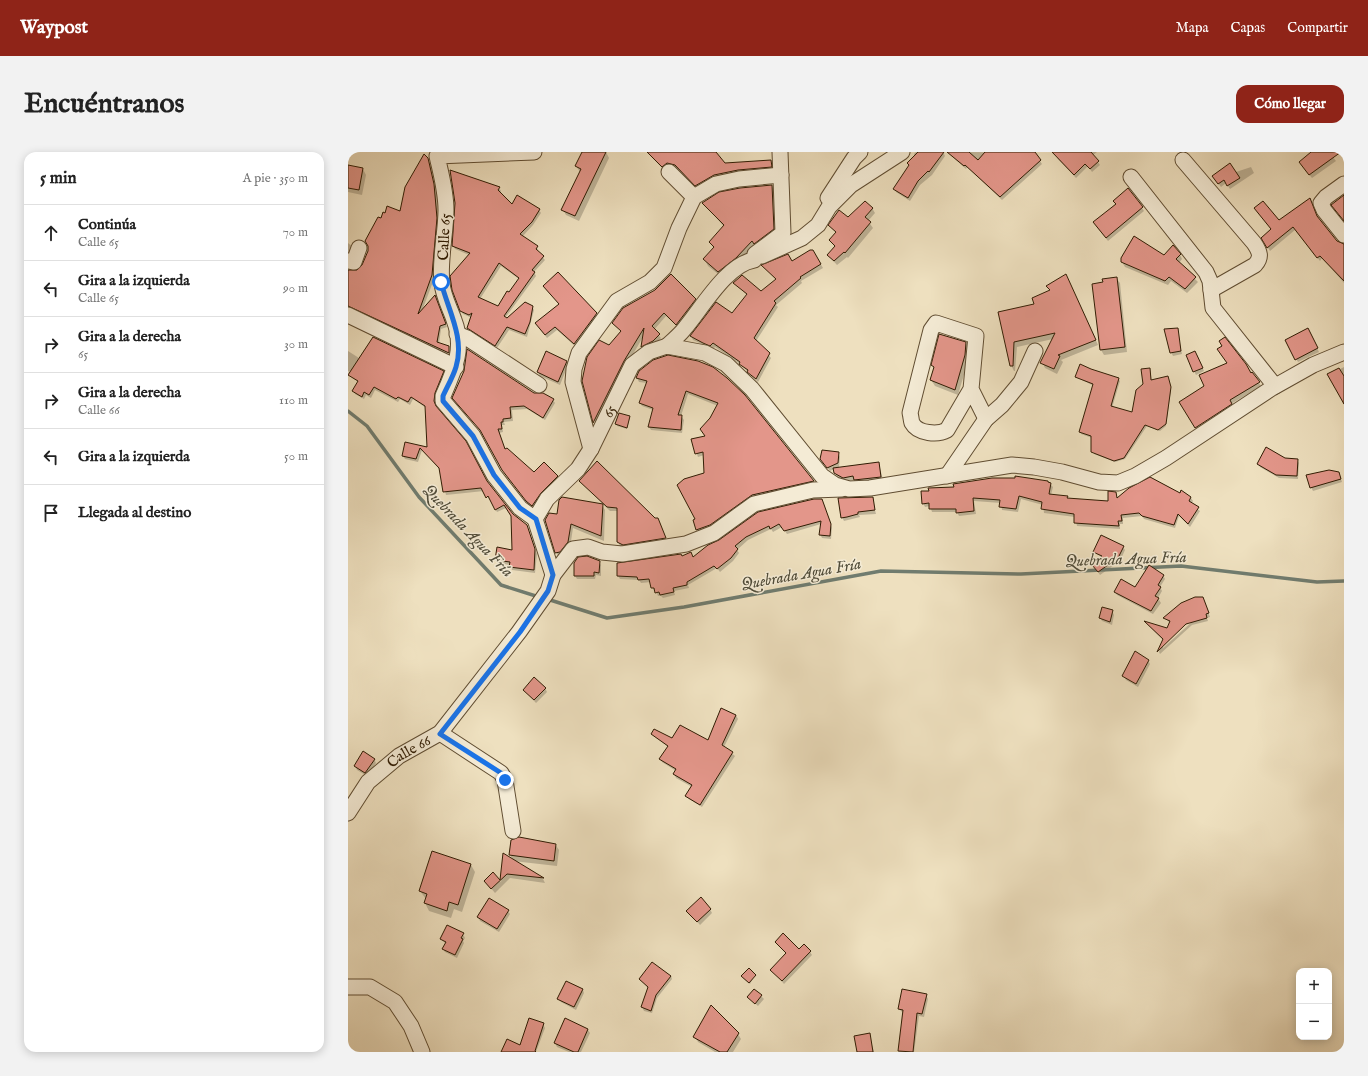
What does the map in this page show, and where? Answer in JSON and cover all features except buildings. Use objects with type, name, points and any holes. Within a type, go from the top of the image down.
[{"type":"street","points":[[435,153],[534,152]]},
{"type":"street","points":[[780,152],[783,233]]},
{"type":"street","points":[[783,233],[785,183],[788,177],[790,152]]},
{"type":"street","points":[[824,215],[828,198],[854,158],[860,152]]},
{"type":"street","points":[[667,346],[684,330],[729,274],[745,261],[754,260],[802,238],[818,225],[824,215],[851,185],[902,152]]},
{"type":"street","name":"Calle 65","points":[[435,153],[445,191],[446,211],[441,282],[446,300],[455,322],[458,345],[456,367],[443,396],[443,401],[473,436],[494,475],[520,508],[536,519]]},
{"type":"street","points":[[1183,160],[1254,243],[1260,253],[1259,260],[1255,265],[1211,290]]},
{"type":"street","points":[[669,172],[694,197]]},
{"type":"street","points":[[592,449],[573,382],[574,369],[579,352],[618,301],[650,282],[664,268],[679,228],[694,197],[716,184],[739,179],[781,175]]},
{"type":"street","points":[[1131,177],[1206,272],[1210,281],[1212,308],[1275,386]]},
{"type":"street","points":[[1339,187],[1321,203],[1324,210],[1344,235]]},
{"type":"street","points":[[754,260],[755,254],[783,233]]},
{"type":"street","points":[[348,261],[354,262],[359,248]]},
{"type":"street","points":[[348,315],[456,367]]},
{"type":"street","points":[[971,389],[947,430],[934,434],[916,428],[912,423],[910,414],[931,330],[936,323],[976,336],[971,389],[986,419]]},
{"type":"street","points":[[457,334],[467,338],[539,385]]},
{"type":"street","name":"65","points":[[536,519],[547,499],[578,469],[592,449],[632,365],[649,352],[667,346],[705,353],[726,364],[752,389],[822,476],[835,485],[849,489]]},
{"type":"street","points":[[947,476],[986,419],[1002,405],[1021,382],[1035,350]]},
{"type":"street","name":"Calle 66","points":[[348,813],[368,782],[399,756],[440,734],[520,632],[548,591],[553,575],[573,549],[588,547],[602,552],[622,554],[686,544],[706,537],[726,526],[754,504],[813,490],[870,488],[1012,465],[1062,472],[1099,482],[1118,483],[1135,476],[1166,458],[1275,386],[1313,365],[1344,352]]},
{"type":"street","points":[[536,519],[553,575]]},
{"type":"street","points":[[440,734],[501,773],[505,780],[513,831]]},
{"type":"street","points":[[348,987],[370,987],[394,1002],[411,1026],[422,1052]]},
{"type":"waterway","name":"Quebrada Agua Fría","points":[[348,411],[367,426],[419,497],[501,585],[539,597]]},
{"type":"waterway","name":"Quebrada Agua Fría","points":[[547,599],[607,618],[684,607],[881,571],[1021,574],[1181,566],[1317,582],[1344,581]]},
{"type":"route","points":[[441,282],[446,300],[455,322],[458,345],[456,367],[443,396],[443,401],[473,436],[494,475],[520,508],[536,519],[553,575],[548,591],[520,632],[440,734],[501,773],[505,780]]}]
